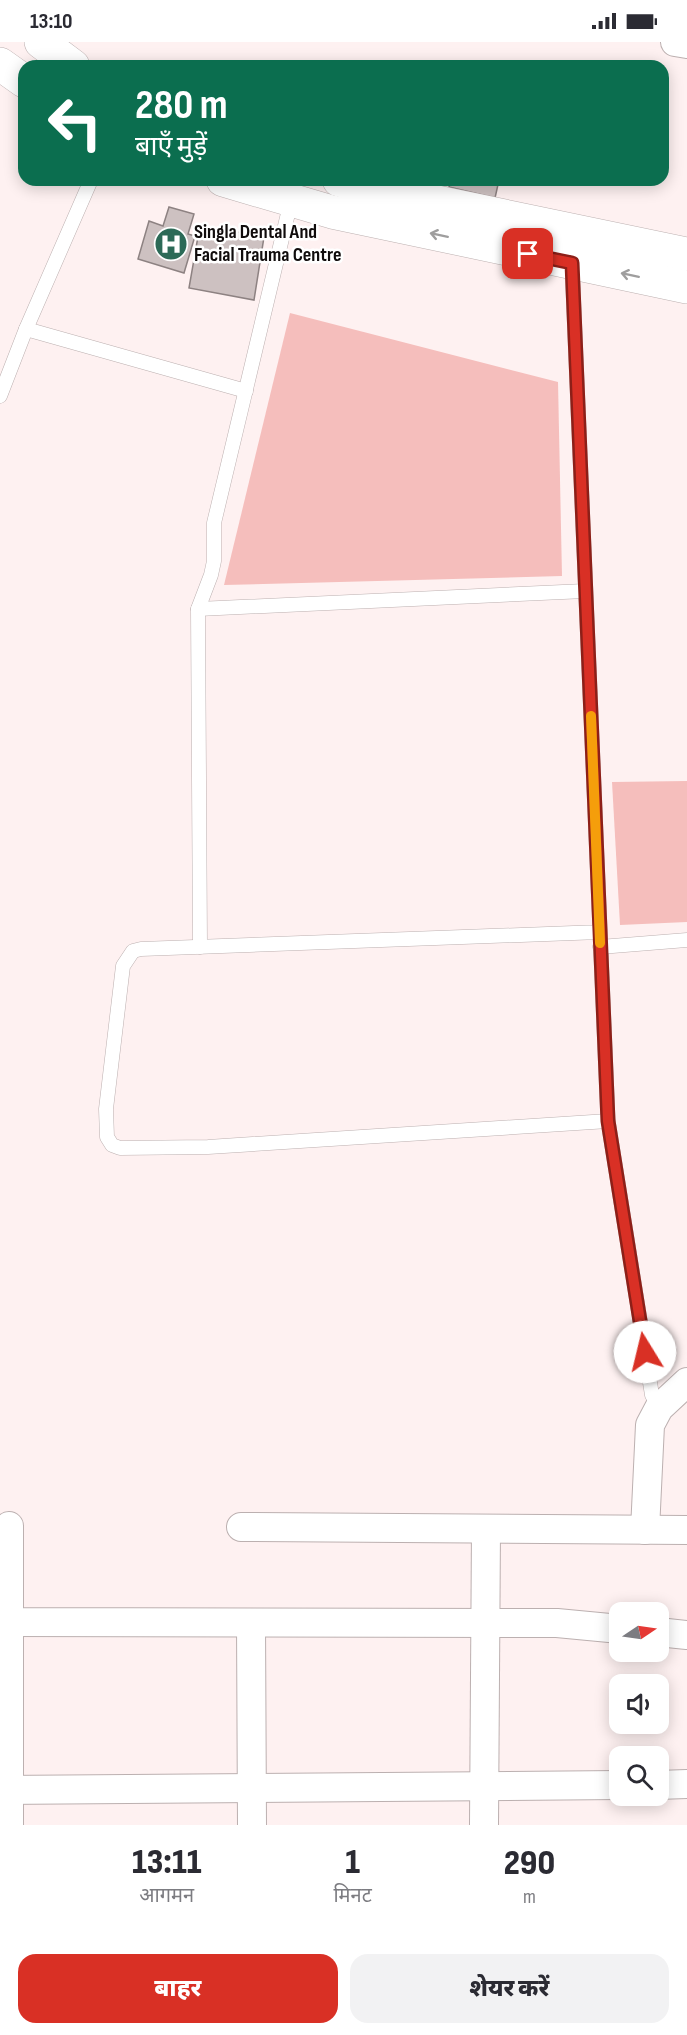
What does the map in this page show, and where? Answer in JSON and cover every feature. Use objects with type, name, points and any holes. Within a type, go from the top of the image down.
[{"type":"main road","points":[[41,42],[65,60]]},
{"type":"main road","points":[[0,64],[18,77]]},
{"type":"main road","points":[[266,186],[294,190],[332,212],[577,248],[687,254]]},
{"type":"main road","points":[[360,186],[577,248],[687,287]]},
{"type":"street","points":[[675,42],[687,44]]},
{"type":"street","points":[[645,1530],[650,1425],[659,1408],[687,1382]]},
{"type":"street","points":[[9,1526],[4,1621],[5,1790],[9,1825]]},
{"type":"street","points":[[241,1527],[687,1530]]},
{"type":"street","points":[[484,1825],[486,1529]]},
{"type":"street","points":[[4,1621],[557,1623],[609,1628]]},
{"type":"street","points":[[251,1623],[252,1825]]},
{"type":"street","points":[[669,1633],[687,1635]]},
{"type":"street","points":[[669,1785],[687,1784]]},
{"type":"street","points":[[5,1790],[609,1785]]},
{"type":"lane","points":[[0,396],[26,329],[88,186]]},
{"type":"lane","points":[[200,947],[198,609],[211,575],[214,561],[214,523],[294,190]]},
{"type":"lane","points":[[577,248],[585,591],[608,1121],[652,1395],[659,1408]]},
{"type":"lane","points":[[26,329],[246,391]]},
{"type":"lane","points":[[198,609],[585,591]]},
{"type":"lane","points":[[608,1121],[208,1148],[120,1148],[112,1145],[107,1137],[106,1108],[123,966],[133,951],[141,949],[687,940]]},
{"type":"shaded area","points":[[290,313],[558,382],[562,576],[224,585]]},
{"type":"shaded area","points":[[687,781],[687,922],[620,925],[612,782]]},
{"type":"building","points":[[449,186],[498,186],[495,198]]},
{"type":"building","points":[[169,207],[194,214],[188,234],[195,236],[184,273],[138,259],[149,221],[163,226]]},
{"type":"building","points":[[200,225],[264,237],[254,300],[189,288]]},
{"type":"slow traffic","points":[[591,716],[600,943]]},
{"type":"place","name":"Singla Dental And Facial Trauma Centre","points":[[171,244]]},
{"type":"route","points":[[528,254],[572,263],[608,1121],[645,1352]]}]
